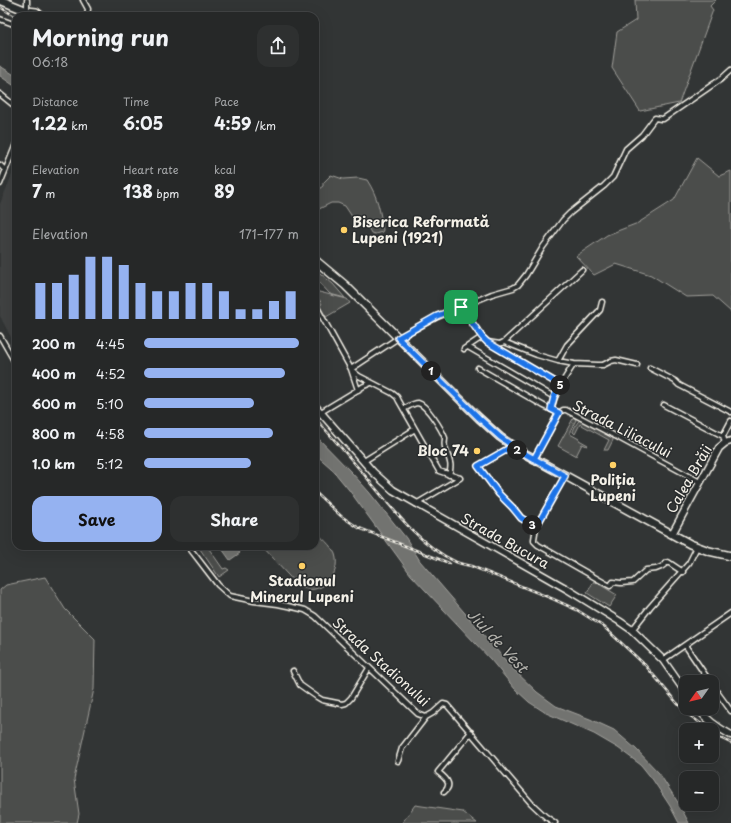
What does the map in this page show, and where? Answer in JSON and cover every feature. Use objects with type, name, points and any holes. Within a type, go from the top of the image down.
[{"type":"main road","points":[[0,0],[26,12]]},
{"type":"main road","points":[[319,263],[344,285],[483,422],[512,446],[697,547],[731,556]]},
{"type":"main road","name":"Strada Bucura","points":[[321,412],[376,475],[388,486],[400,495],[567,589],[613,617],[632,630],[663,660],[679,683]]},
{"type":"main road","name":"Calea Brăii","points":[[672,534],[719,448],[728,442]]},
{"type":"main road","points":[[704,715],[731,735]]},
{"type":"street","points":[[27,0],[30,12]]},
{"type":"street","points":[[83,0],[88,9],[88,12]]},
{"type":"street","points":[[0,19],[12,24]]},
{"type":"street","points":[[351,369],[398,338],[437,316],[492,294],[513,288],[526,275],[539,252],[563,220],[610,180],[616,171],[623,153],[642,135],[654,119],[663,118],[731,70]]},
{"type":"street","points":[[1,97],[12,104]]},
{"type":"street","points":[[0,184],[12,153]]},
{"type":"street","points":[[0,165],[5,170]]},
{"type":"street","points":[[487,342],[497,344],[504,342],[582,270]]},
{"type":"street","points":[[558,361],[568,345],[600,310],[602,302]]},
{"type":"street","points":[[461,307],[487,342],[560,385]]},
{"type":"street","points":[[320,313],[351,369],[358,390]]},
{"type":"street","points":[[0,336],[12,357]]},
{"type":"street","points":[[482,337],[466,348],[554,397]]},
{"type":"street","points":[[504,342],[537,355],[574,364],[603,365],[616,360],[637,365]]},
{"type":"street","points":[[551,409],[554,397],[560,385],[574,364]]},
{"type":"street","points":[[478,368],[533,400],[560,412]]},
{"type":"street","points":[[650,368],[731,412]]},
{"type":"street","points":[[351,369],[371,383],[395,395],[439,471],[460,478],[416,504]]},
{"type":"street","points":[[321,412],[371,383]]},
{"type":"street","points":[[404,410],[415,403],[421,404],[428,410],[445,439],[445,446],[451,465],[449,475]]},
{"type":"street","points":[[664,405],[723,436],[728,442]]},
{"type":"street","name":"Strada Liliacului","points":[[534,459],[560,412],[564,410],[569,411],[700,482]]},
{"type":"street","points":[[723,436],[731,422]]},
{"type":"street","points":[[364,461],[415,429]]},
{"type":"street","points":[[512,446],[478,466],[499,494],[521,518],[536,527]]},
{"type":"street","points":[[565,476],[536,527],[534,541],[538,546],[610,586],[613,582],[633,582],[646,570],[656,569],[668,562],[682,572]]},
{"type":"street","points":[[632,630],[650,607],[682,572],[689,563],[697,547]]},
{"type":"street","name":"Strada Stadionului","points":[[191,550],[214,581],[230,596],[297,608],[310,613],[320,620],[418,714],[426,717],[446,704],[531,804],[555,823]]},
{"type":"street","points":[[663,660],[731,613]]},
{"type":"street","points":[[685,645],[705,675]]},
{"type":"street","points":[[293,671],[300,686],[322,700],[342,704],[346,703],[351,698],[369,668]]},
{"type":"street","points":[[719,695],[731,711]]},
{"type":"street","points":[[398,761],[402,748],[426,717]]},
{"type":"street","points":[[444,792],[448,789],[447,781],[446,778],[438,772],[470,732]]},
{"type":"shaded area","points":[[635,0],[716,0],[710,6],[713,10],[679,103],[640,111],[612,68],[617,32],[636,20]]},
{"type":"shaded area","points":[[0,66],[12,74],[12,84],[0,76]]},
{"type":"shaded area","points":[[697,158],[719,176],[731,171],[731,312],[713,296],[686,297],[651,275],[616,264],[594,275],[576,256],[607,235],[638,223],[674,200]]},
{"type":"shaded area","points":[[12,175],[12,339],[0,316],[0,204]]},
{"type":"shaded area","points":[[331,175],[343,179],[358,178],[367,180],[374,192],[378,204],[383,230],[382,232],[375,234],[371,233],[368,223],[353,218],[345,206],[338,203],[331,203],[319,209],[319,189],[323,186],[323,183]]},
{"type":"shaded area","points":[[319,272],[333,284],[345,298],[330,294],[319,282]]},
{"type":"shaded area","points":[[319,292],[347,299],[350,303],[326,317],[320,306],[322,304],[319,299]]},
{"type":"shaded area","points":[[574,417],[576,420],[570,434],[588,445],[582,444],[576,456],[558,446]]},
{"type":"shaded area","points":[[580,420],[613,438],[608,450],[604,450],[609,440],[580,424],[575,434],[573,432]]},
{"type":"shaded area","points":[[319,439],[369,492],[406,538],[420,561],[513,669],[537,692],[556,706],[614,730],[636,749],[659,773],[679,804],[679,811],[683,811],[689,823],[679,823],[653,780],[641,765],[618,748],[594,734],[546,713],[529,702],[515,689],[491,660],[411,575],[349,490],[331,468],[319,458]]},
{"type":"shaded area","points":[[319,535],[335,554],[335,570],[332,577],[321,587],[314,589],[307,589],[296,583],[265,550],[319,550]]},
{"type":"shaded area","points":[[201,550],[210,550],[223,569],[226,568],[229,570],[219,577]]},
{"type":"shaded area","points":[[223,550],[238,550],[240,553],[230,560]]},
{"type":"shaded area","points":[[45,577],[65,609],[95,639],[94,689],[74,779],[79,814],[77,823],[0,823],[0,590],[6,585]]},
{"type":"shaded area","points":[[594,581],[617,595],[609,607],[587,593]]},
{"type":"shaded area","points":[[415,805],[463,812],[477,823],[402,823]]},
{"type":"railway","points":[[0,7],[12,14]]},
{"type":"railway","points":[[319,423],[397,514],[430,546],[456,562],[471,566],[577,610],[604,627],[645,665],[689,715],[700,723]]},
{"type":"railway","points":[[319,496],[341,516],[359,528],[449,563]]},
{"type":"railway","points":[[719,737],[731,743]]},
{"type":"place","name":"Biserica Reformată Lupeni (1921)","points":[[344,230]]},
{"type":"place","name":"Bloc 74","points":[[477,451]]},
{"type":"place","name":"Poliția Lupeni","points":[[613,465]]},
{"type":"place","name":"Stadionul Minerul Lupeni","points":[[302,566]]},
{"type":"route","points":[[461,307],[437,316],[398,338],[479,418],[506,442],[520,451],[534,459],[565,476],[536,527],[521,518],[496,491],[478,466],[512,446],[520,451],[534,459],[559,413],[551,409],[554,397],[560,385],[487,342],[461,307]]},
{"type":"water label","name":"Jiul de Vest","points":[[497,641]]}]
